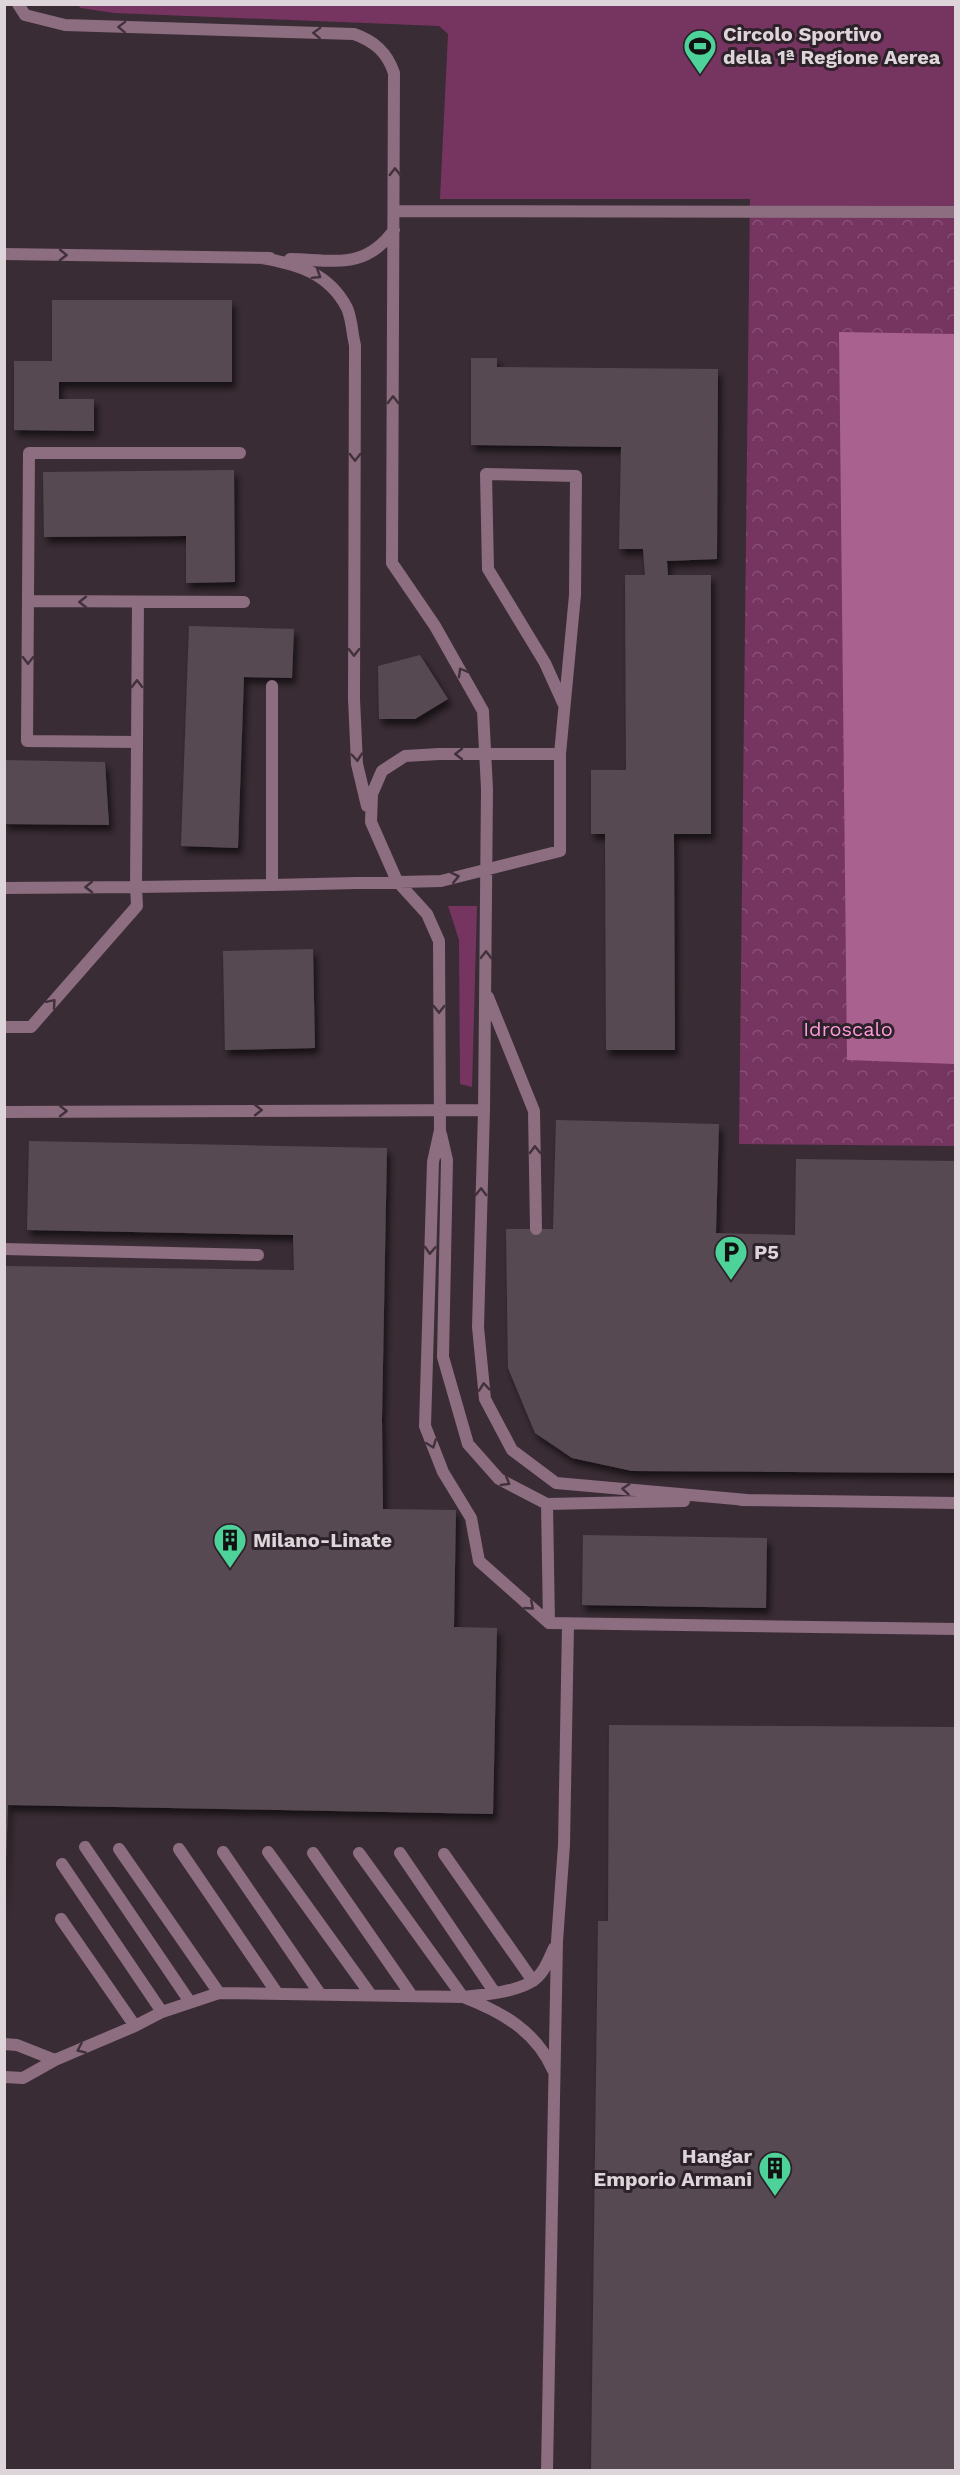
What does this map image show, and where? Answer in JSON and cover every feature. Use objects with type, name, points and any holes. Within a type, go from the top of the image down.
[{"type":"lane","points":[[18,4],[24,15],[65,25],[354,34],[368,39],[389,58],[394,73],[395,211],[392,563],[435,626],[483,711],[487,789],[484,1110],[478,1327],[485,1399],[512,1450],[556,1483],[747,1500]]},
{"type":"lane","points":[[395,211],[956,212]]},
{"type":"lane","points":[[4,254],[362,258],[374,253],[394,230]]},
{"type":"lane","points":[[262,258],[297,264],[325,280],[347,309],[355,345],[354,699],[357,764],[371,822],[397,881],[427,914],[439,941],[440,1130],[433,1162],[425,1426],[442,1472],[471,1518],[479,1561],[549,1623],[956,1629]]},
{"type":"lane","points":[[137,742],[27,741],[29,453],[240,453]]},
{"type":"lane","points":[[4,888],[441,881],[560,851],[560,754],[575,596],[576,476],[486,474],[488,568],[545,663],[564,705]]},
{"type":"lane","points":[[28,602],[244,602]]},
{"type":"lane","points":[[4,1027],[31,1027],[137,906],[138,602]]},
{"type":"lane","points":[[272,686],[272,885]]},
{"type":"lane","points":[[371,822],[372,794],[382,771],[405,756],[560,754]]},
{"type":"lane","points":[[485,990],[534,1112],[536,1229]]},
{"type":"lane","points":[[4,1112],[484,1110]]},
{"type":"lane","points":[[440,1130],[447,1160],[443,1357],[468,1444],[499,1479],[547,1504],[747,1500],[956,1503]]},
{"type":"lane","points":[[4,1249],[258,1255]]},
{"type":"lane","points":[[547,1504],[549,1623]]},
{"type":"lane","points":[[547,2470],[557,1941],[564,1845],[568,1625]]},
{"type":"lane","points":[[85,1847],[190,2002]]},
{"type":"lane","points":[[119,1849],[219,1993]]},
{"type":"lane","points":[[179,1849],[277,1994]]},
{"type":"lane","points":[[223,1851],[320,1994]]},
{"type":"lane","points":[[268,1851],[371,1995]]},
{"type":"lane","points":[[313,1853],[412,1996]]},
{"type":"lane","points":[[359,1853],[463,1997],[486,2006],[532,2036],[545,2051],[555,2077]]},
{"type":"lane","points":[[400,1853],[495,1994]]},
{"type":"lane","points":[[444,1854],[533,1981]]},
{"type":"lane","points":[[62,1864],[162,2012]]},
{"type":"lane","points":[[61,1919],[135,2026]]},
{"type":"lane","points":[[4,2077],[23,2078],[55,2060],[162,2012],[219,1993],[463,1997],[495,1994],[533,1981],[547,1964],[557,1941]]},
{"type":"lane","points":[[4,2044],[17,2045],[55,2060]]},
{"type":"green space","name":"Circolo Sportivo della 1ª Regione Aerea","points":[[77,5],[955,5],[955,199],[440,199],[448,34],[439,26],[114,13],[81,8]]},
{"type":"green space","name":"Idroscalo","points":[[750,198],[955,199],[955,1146],[739,1144]]},
{"type":"green space","points":[[448,906],[477,906],[472,1087],[460,1084],[459,940]]},
{"type":"shaded area","name":"Idroscalo","points":[[839,332],[955,334],[955,1064],[847,1060]]},
{"type":"building","points":[[52,300],[232,300],[232,382],[59,382],[59,399],[94,399],[94,431],[14,430],[14,361],[52,361]]},
{"type":"building","points":[[471,358],[497,358],[497,367],[718,369],[717,559],[667,561],[668,575],[711,575],[711,834],[674,834],[675,1050],[606,1050],[605,834],[591,834],[591,770],[626,770],[625,575],[645,575],[643,549],[619,549],[621,447],[471,445]]},
{"type":"building","points":[[234,470],[235,582],[186,583],[186,536],[44,537],[43,472]]},
{"type":"building","points":[[189,626],[294,629],[292,678],[244,677],[238,848],[181,846]]},
{"type":"building","points":[[420,655],[448,699],[415,719],[379,719],[378,666]]},
{"type":"building","points":[[4,760],[105,762],[109,825],[4,824]]},
{"type":"building","points":[[313,949],[315,1048],[225,1050],[223,951]]},
{"type":"building","name":"P5","points":[[556,1120],[719,1124],[716,1233],[795,1235],[796,1159],[956,1161],[956,1473],[632,1471],[572,1458],[535,1433],[508,1368],[506,1229],[553,1229]]},
{"type":"building","name":"Milano-Linate","points":[[29,1141],[387,1148],[382,1419],[383,1509],[456,1510],[454,1627],[497,1628],[493,1814],[8,1805],[4,1916],[4,1266],[294,1270],[293,1235],[27,1230]]},
{"type":"building","points":[[583,1535],[767,1538],[766,1608],[582,1605]]},
{"type":"building","name":"Hangar Emporio Armani","points":[[609,1725],[956,1727],[956,2470],[591,2470],[598,1921],[608,1921]]},
{"type":"place","name":"Circolo Sportivo della 1ª Regione Aerea","points":[[700,75]]},
{"type":"place","name":"P5","points":[[731,1281]]},
{"type":"place","name":"Milano-Linate","points":[[230,1569]]},
{"type":"place","name":"Hangar Emporio Armani","points":[[775,2197]]}]
